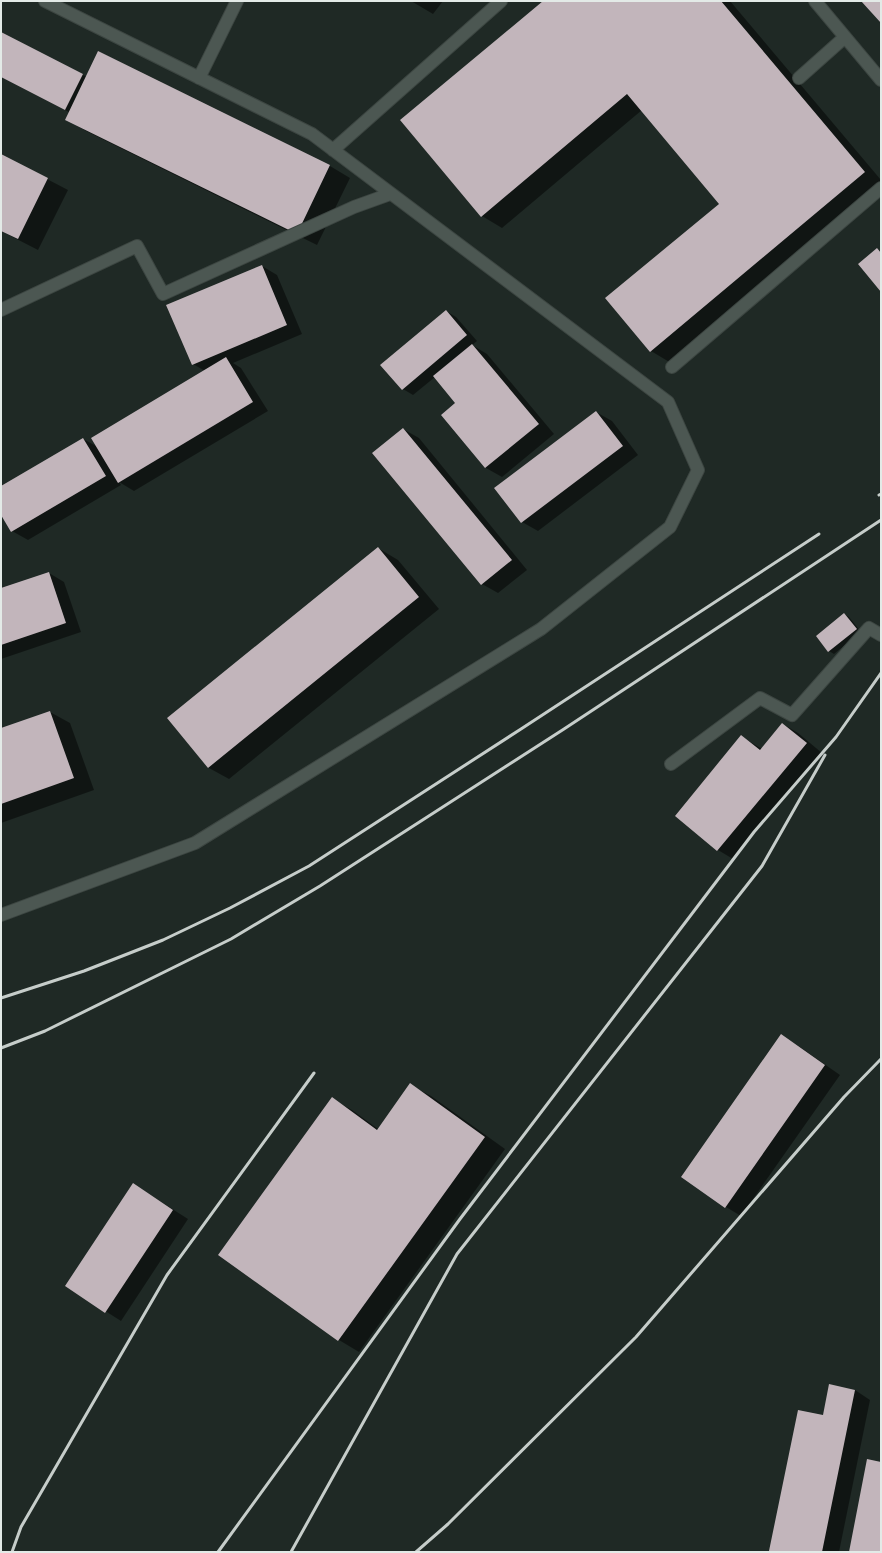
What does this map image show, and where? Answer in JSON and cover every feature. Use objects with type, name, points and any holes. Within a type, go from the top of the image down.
[{"type":"street","points":[[1,915],[195,843],[541,629],[670,527],[698,470],[668,402],[312,134],[45,1]]},
{"type":"street","points":[[199,78],[237,1]]},
{"type":"street","points":[[333,150],[500,1]]},
{"type":"street","points":[[815,1],[881,80]]},
{"type":"street","points":[[799,78],[845,37]]},
{"type":"street","points":[[672,367],[881,188]]},
{"type":"street","points":[[1,310],[136,246],[163,294],[347,211],[390,194]]},
{"type":"street","points":[[671,764],[760,698],[792,715],[869,628],[881,635]]},
{"type":"building","points":[[543,1],[721,1],[865,172],[650,352],[605,298],[719,204],[627,94],[481,217],[400,120]]},
{"type":"building","points":[[861,1],[881,1],[881,23]]},
{"type":"building","points":[[1,32],[83,74],[65,110],[1,77]]},
{"type":"building","points":[[98,51],[330,165],[297,234],[65,120]]},
{"type":"building","points":[[1,154],[48,178],[18,239],[1,231]]},
{"type":"building","points":[[877,248],[881,253],[881,292],[858,264]]},
{"type":"building","points":[[262,265],[287,325],[192,365],[166,305]]},
{"type":"building","points":[[446,310],[467,335],[402,390],[380,365]]},
{"type":"building","points":[[472,344],[539,424],[485,468],[441,415],[455,403],[433,376]]},
{"type":"building","points":[[226,357],[253,402],[118,483],[91,438]]},
{"type":"building","points":[[596,411],[623,446],[521,523],[494,488]]},
{"type":"building","points":[[403,428],[512,560],[481,585],[372,453]]},
{"type":"building","points":[[83,438],[106,476],[11,532],[1,515],[1,486]]},
{"type":"building","points":[[378,547],[419,597],[208,768],[167,718]]},
{"type":"building","points":[[49,572],[66,623],[1,645],[1,588]]},
{"type":"building","points":[[844,613],[857,629],[828,652],[816,636]]},
{"type":"building","points":[[50,711],[74,778],[1,804],[1,728]]},
{"type":"building","points":[[782,723],[807,743],[717,851],[675,816],[741,735],[760,750]]},
{"type":"building","points":[[781,1034],[825,1065],[725,1208],[681,1177]]},
{"type":"building","points":[[410,1083],[485,1137],[338,1341],[218,1255],[332,1097],[377,1130]]},
{"type":"building","points":[[133,1183],[173,1210],[105,1313],[65,1286]]},
{"type":"building","points":[[829,1384],[855,1390],[822,1552],[769,1551],[798,1410],[823,1415]]},
{"type":"building","points":[[867,1459],[881,1462],[881,1552],[849,1552]]},
{"type":"railway","points":[[1,1048],[45,1031],[231,939],[320,886],[564,729],[881,520]]},
{"type":"railway","points":[[1,998],[84,971],[163,940],[230,908],[309,866],[819,534]]},
{"type":"railway","points":[[218,1552],[460,1219],[754,832],[836,737],[881,673]]},
{"type":"railway","points":[[291,1552],[457,1254],[762,866],[825,755]]},
{"type":"railway","points":[[416,1552],[448,1524],[636,1337],[844,1097],[881,1059]]},
{"type":"railway","points":[[12,1552],[21,1527],[167,1275],[314,1073]]}]
